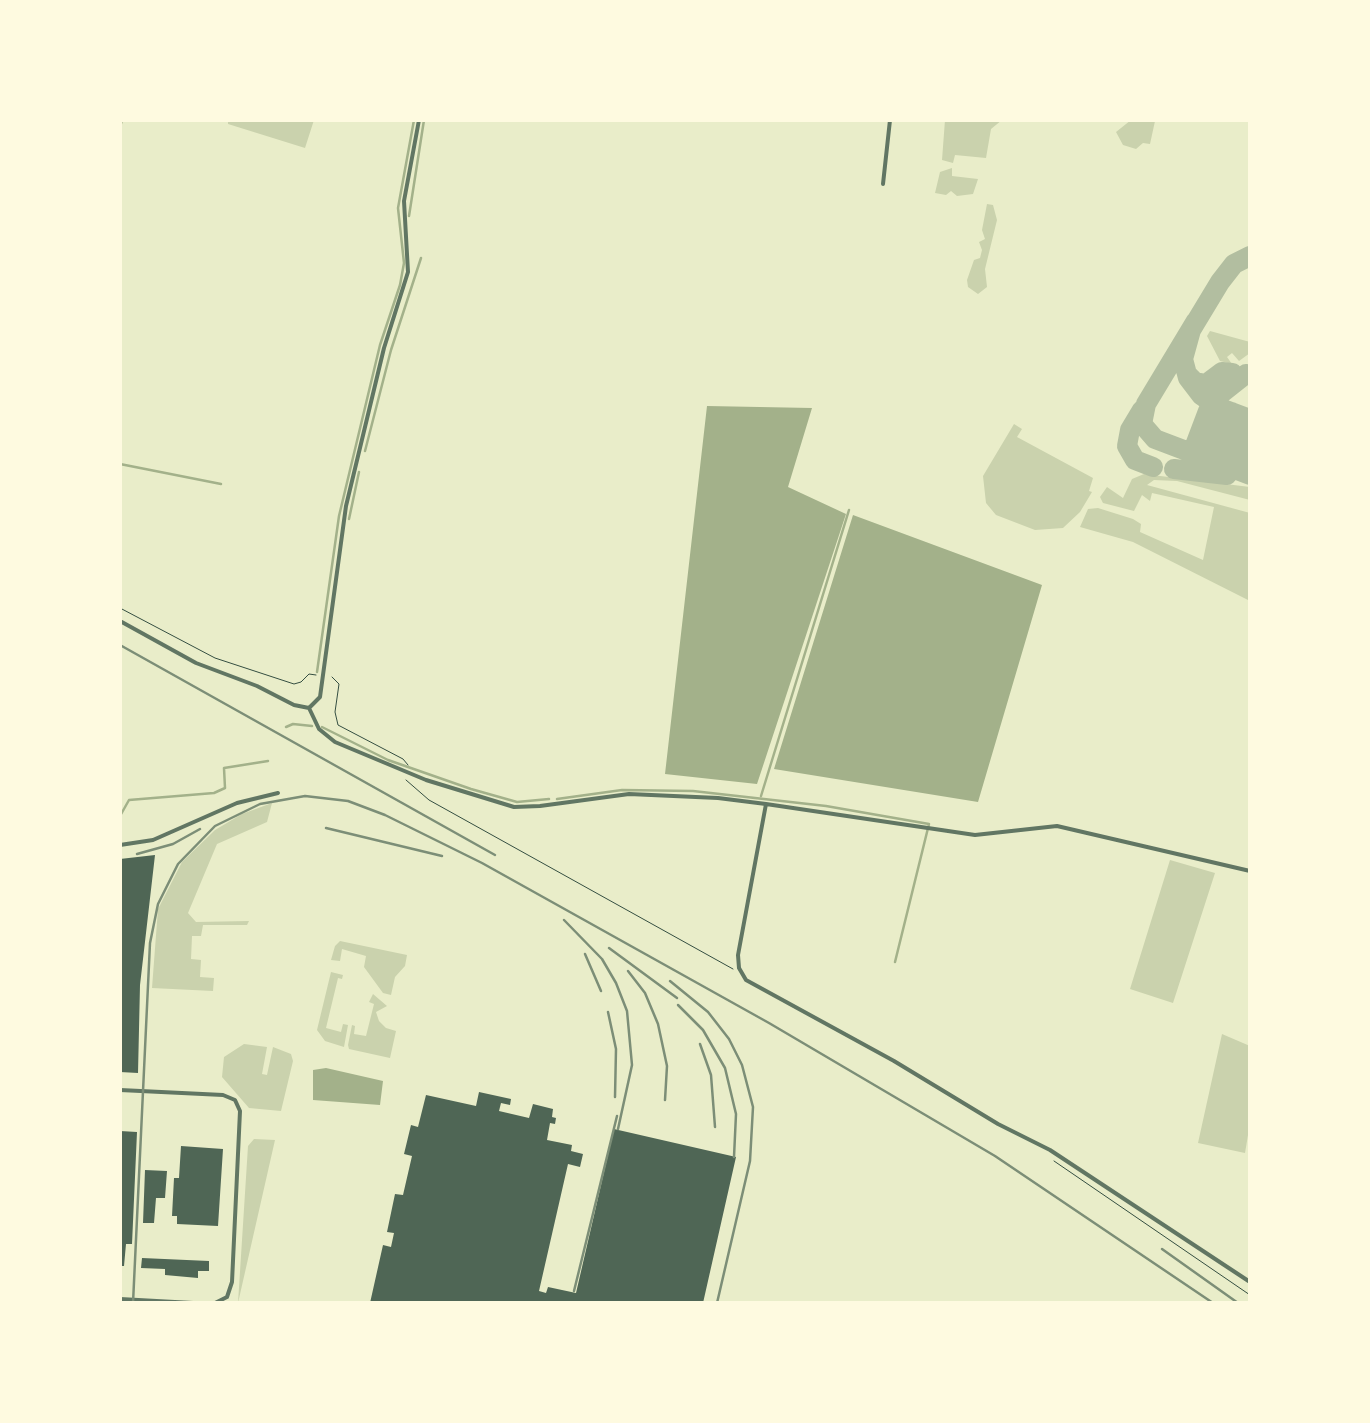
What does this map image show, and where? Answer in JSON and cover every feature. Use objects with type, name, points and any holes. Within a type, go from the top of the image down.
[{"type":"street","points":[[310,708],[320,697],[346,506],[384,348],[408,272],[404,201],[418,120]]},
{"type":"street","points":[[884,184],[890,120]]},
{"type":"street","points":[[120,620],[196,663],[294,705],[310,708]]},
{"type":"street","points":[[310,708],[326,737],[407,773],[514,807],[629,794],[718,798],[974,835],[1057,826],[1250,871]]},
{"type":"street","points":[[120,845],[153,840],[237,803],[278,793]]},
{"type":"street","points":[[766,804],[738,956],[740,972],[754,986],[1050,1150],[1250,1282]]},
{"type":"street","points":[[120,1090],[223,1096],[234,1100],[240,1111],[232,1282],[226,1298],[215,1303]]},
{"type":"street","points":[[120,1299],[193,1303]]},
{"type":"path","points":[[120,608],[230,664],[294,684],[309,674],[333,678],[339,684],[335,712],[338,725],[408,765]]},
{"type":"path","points":[[407,773],[409,786],[429,800],[740,972]]},
{"type":"path","points":[[1054,1162],[1250,1294]]},
{"type":"shaded area","points":[[228,120],[314,120],[305,148],[228,124]]},
{"type":"shaded area","points":[[945,120],[1002,120],[991,129],[986,158],[955,155],[953,163],[942,160]]},
{"type":"shaded area","points":[[1131,120],[1155,121],[1150,144],[1143,143],[1136,149],[1123,145],[1116,132]]},
{"type":"shaded area","points":[[952,168],[952,176],[978,179],[973,194],[935,193],[940,172]]},
{"type":"shaded area","points":[[987,204],[993,205],[997,220],[985,269],[987,287],[978,294],[968,287],[967,280],[974,260],[980,258],[979,242],[985,239],[982,230]]},
{"type":"shaded area","points":[[1210,331],[1250,342],[1250,353],[1239,361],[1232,353],[1227,357],[1232,364],[1220,361],[1207,336]]},
{"type":"shaded area","points":[[707,406],[812,408],[788,487],[846,514],[757,784],[665,774]]},
{"type":"shaded area","points":[[1014,424],[1022,429],[1017,437],[1093,478],[1089,491],[1092,492],[1080,512],[1063,528],[1035,530],[996,515],[986,503],[983,476]]},
{"type":"shaded area","points":[[1144,474],[1250,487],[1250,500],[1177,481],[1154,480],[1147,485],[1250,513],[1250,601],[1133,542],[1080,527],[1088,509],[1098,508],[1133,519],[1141,524],[1140,532],[1203,560],[1214,507],[1152,493],[1150,501],[1142,495],[1134,511],[1103,503],[1100,497],[1107,487],[1123,498],[1132,479]]},
{"type":"shaded area","points":[[853,515],[1042,585],[978,802],[774,769]]},
{"type":"shaded area","points":[[272,803],[267,822],[217,844],[188,913],[196,922],[249,921],[247,925],[203,925],[201,936],[192,936],[191,959],[201,960],[200,977],[214,978],[213,991],[152,988],[158,909],[182,862],[215,830]]},
{"type":"shaded area","points":[[1170,860],[1215,873],[1173,1003],[1130,989]]},
{"type":"shaded area","points":[[340,941],[407,955],[391,995],[383,993],[364,967],[366,956],[342,949],[340,961],[331,960]]},
{"type":"shaded area","points":[[331,972],[343,975],[338,978],[326,1028],[341,1032],[343,1024],[348,1025],[344,1047],[325,1041],[317,1030]]},
{"type":"shaded area","points":[[373,994],[387,1006],[376,1012],[379,1021],[396,1031],[390,1058],[349,1049],[352,1025],[354,1034],[366,1036]]},
{"type":"shaded area","points":[[1222,1034],[1250,1046],[1250,1123],[1245,1153],[1198,1143]]},
{"type":"shaded area","points":[[244,1044],[267,1047],[262,1074],[267,1075],[273,1047],[291,1054],[293,1061],[281,1111],[249,1108],[222,1077],[224,1057]]},
{"type":"shaded area","points":[[326,1068],[383,1081],[380,1105],[313,1100],[313,1070]]},
{"type":"shaded area","points":[[254,1139],[275,1140],[238,1303],[248,1146]]},
{"type":"building","points":[[155,855],[140,985],[138,1073],[120,1072],[120,859]]},
{"type":"building","points":[[479,1092],[511,1099],[510,1105],[501,1103],[499,1111],[529,1118],[533,1104],[553,1109],[555,1124],[550,1123],[547,1140],[572,1145],[571,1151],[583,1154],[580,1167],[568,1164],[539,1291],[546,1293],[548,1287],[576,1293],[614,1129],[736,1157],[703,1303],[370,1303],[383,1245],[391,1247],[394,1233],[387,1232],[395,1194],[403,1195],[412,1156],[404,1154],[411,1125],[418,1127],[426,1095],[476,1106]]},
{"type":"building","points":[[120,1131],[137,1132],[132,1244],[126,1244],[124,1266],[120,1266]]},
{"type":"building","points":[[181,1146],[223,1149],[218,1226],[177,1224],[177,1216],[172,1216]]},
{"type":"building","points":[[145,1170],[167,1171],[165,1198],[156,1198],[154,1223],[143,1223]]},
{"type":"building","points":[[142,1258],[209,1261],[209,1271],[198,1271],[198,1278],[165,1275],[165,1269],[141,1268]]},
{"type":"waterway","points":[[120,127],[122,120]]},
{"type":"waterway","points":[[317,672],[339,516],[404,263],[398,208],[414,120]]},
{"type":"waterway","points":[[409,216],[424,120]]},
{"type":"waterway","points":[[365,451],[391,350],[421,258]]},
{"type":"waterway","points":[[120,464],[221,484]]},
{"type":"waterway","points":[[349,519],[359,472]]},
{"type":"waterway","points":[[761,796],[849,510]]},
{"type":"waterway","points":[[286,727],[312,726]]},
{"type":"waterway","points":[[322,727],[388,760],[471,789],[517,802],[549,799]]},
{"type":"waterway","points":[[120,816],[129,800],[214,793],[225,788],[224,768],[268,761]]},
{"type":"waterway","points":[[557,799],[622,790],[693,791],[826,806],[929,824],[895,962]]},
{"type":"taxiway","points":[[1250,256],[1234,264],[1220,282],[1191,330],[1183,359],[1188,378],[1201,395],[1218,407],[1250,419]]},
{"type":"taxiway","points":[[1196,321],[1146,404],[1142,424],[1155,439],[1250,475]]},
{"type":"taxiway","points":[[1188,375],[1195,382],[1206,384],[1222,372],[1232,373],[1234,382],[1222,393],[1246,374]]},
{"type":"taxiway","points":[[1204,456],[1196,454],[1194,448],[1208,411],[1218,407],[1222,414]]},
{"type":"taxiway","points":[[1142,410],[1130,430],[1127,446],[1135,460],[1153,467]]},
{"type":"taxiway","points":[[1219,462],[1208,454],[1222,416],[1232,412],[1237,419]]},
{"type":"taxiway","points":[[1235,466],[1228,467],[1223,457],[1237,421],[1249,419]]},
{"type":"taxiway","points":[[1246,473],[1238,465],[1250,432]]},
{"type":"taxiway","points":[[1174,469],[1227,475]]},
{"type":"railway","points":[[120,645],[495,855]]},
{"type":"railway","points":[[133,1303],[150,943],[158,904],[178,864],[215,826],[260,804],[305,796],[348,801],[385,815],[482,863],[769,1023],[995,1156],[1213,1303]]},
{"type":"railway","points":[[326,828],[442,856]]},
{"type":"railway","points":[[137,854],[173,844],[200,829]]},
{"type":"railway","points":[[564,920],[602,959],[627,1011],[632,1065],[618,1129]]},
{"type":"railway","points":[[609,948],[677,998]]},
{"type":"railway","points":[[585,954],[601,991]]},
{"type":"railway","points":[[628,971],[645,993],[658,1024],[667,1066],[665,1100]]},
{"type":"railway","points":[[670,981],[708,1012],[729,1039],[742,1065],[753,1107],[750,1161],[717,1303]]},
{"type":"railway","points":[[678,1005],[703,1030],[725,1068],[736,1114],[734,1157]]},
{"type":"railway","points":[[608,1012],[616,1049],[615,1097]]},
{"type":"railway","points":[[700,1044],[711,1075],[715,1127]]},
{"type":"railway","points":[[574,1291],[617,1116]]},
{"type":"railway","points":[[1162,1249],[1238,1303]]}]
